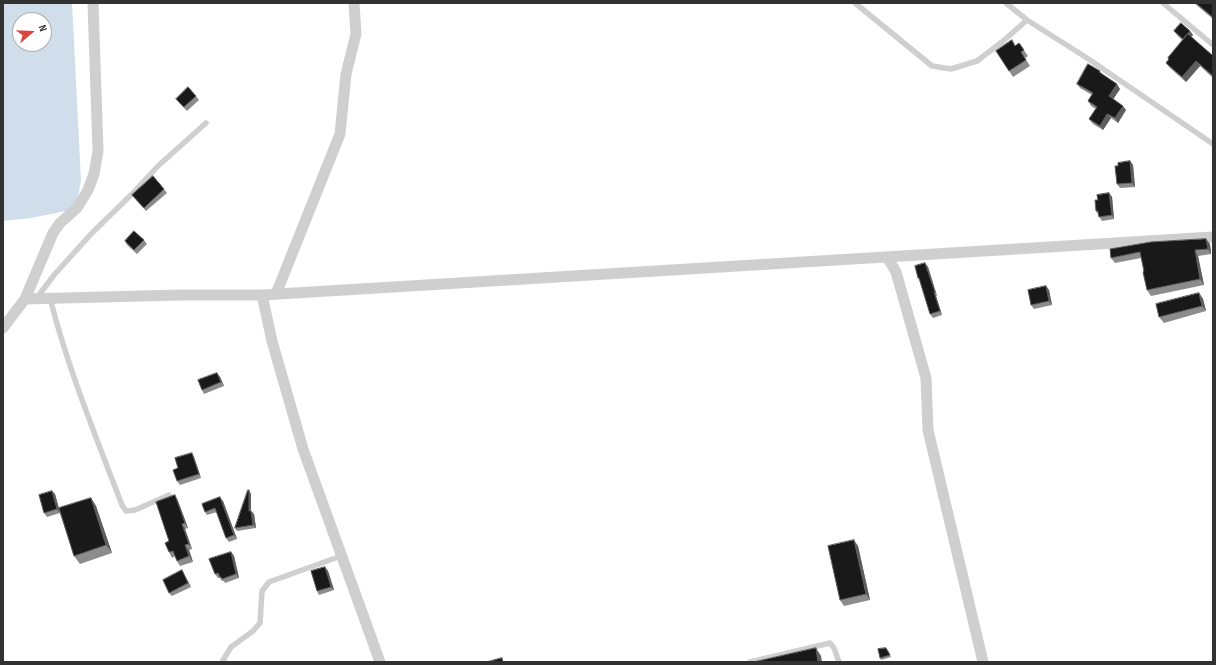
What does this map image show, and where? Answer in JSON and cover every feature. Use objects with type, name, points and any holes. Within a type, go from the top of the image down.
[{"type":"street","points":[[3,328],[25,299],[53,233],[77,208],[88,190],[94,174],[98,151],[93,3]]},
{"type":"street","points":[[276,294],[340,134],[346,74],[356,34],[354,3]]},
{"type":"street","points":[[25,299],[64,299],[180,294],[276,294],[1213,237]]},
{"type":"street","points":[[887,257],[896,272],[926,378],[928,430],[983,662]]},
{"type":"street","points":[[262,294],[272,341],[303,449],[380,662]]},
{"type":"lane","points":[[856,3],[932,66],[952,69],[977,61],[1027,20]]},
{"type":"lane","points":[[1006,3],[1027,20],[1087,58],[1213,144]]},
{"type":"lane","points":[[1163,3],[1213,45]]},
{"type":"lane","points":[[36,299],[54,274],[91,234],[158,166],[206,123]]},
{"type":"lane","points":[[50,298],[63,347],[122,505],[126,511],[136,510],[169,495]]},
{"type":"lane","points":[[222,662],[231,647],[253,631],[260,623],[262,591],[269,582],[341,556]]},
{"type":"lane","points":[[750,662],[830,643],[834,648],[839,662]]},
{"type":"water","points":[[3,3],[72,3],[81,180],[76,209],[31,218],[3,221]]},
{"type":"building","points":[[1196,3],[1213,3],[1213,17]]},
{"type":"building","points":[[1181,23],[1190,31],[1183,39],[1174,31]]},
{"type":"building","points":[[1188,34],[1212,55],[1213,54],[1213,76],[1196,61],[1182,77],[1166,63],[1169,59],[1168,58]]},
{"type":"building","points":[[1012,40],[1015,46],[1019,43],[1024,50],[1021,52],[1026,60],[1009,71],[996,51]]},
{"type":"building","points":[[1088,64],[1117,84],[1109,96],[1123,106],[1115,118],[1107,114],[1100,126],[1089,119],[1097,107],[1088,101],[1093,93],[1077,84]]},
{"type":"building","points":[[188,87],[196,96],[184,107],[176,99]]},
{"type":"building","points":[[1130,161],[1132,183],[1117,184],[1115,166],[1118,166],[1118,163]]},
{"type":"building","points":[[153,176],[164,189],[144,208],[132,195]]},
{"type":"building","points":[[1109,193],[1112,215],[1099,217],[1098,211],[1096,211],[1095,200],[1098,200],[1097,195]]},
{"type":"building","points":[[134,231],[144,240],[134,250],[125,241]]},
{"type":"building","points":[[1206,239],[1208,249],[1195,250],[1200,279],[1147,290],[1140,252],[1111,258],[1110,249],[1151,242]]},
{"type":"building","points":[[925,263],[940,311],[930,314],[915,266]]},
{"type":"building","points":[[1046,286],[1049,301],[1031,305],[1028,290]]},
{"type":"building","points":[[1199,293],[1202,306],[1159,317],[1156,304]]},
{"type":"building","points":[[217,373],[221,382],[202,390],[198,380]]},
{"type":"building","points":[[192,453],[199,474],[177,481],[173,470],[178,468],[175,458]]},
{"type":"building","points":[[248,490],[249,511],[251,511],[253,525],[235,528]]},
{"type":"building","points":[[52,491],[57,509],[44,513],[39,495]]},
{"type":"building","points":[[175,495],[185,523],[182,524],[189,544],[185,545],[189,556],[177,561],[173,551],[169,552],[165,543],[169,541],[156,502]]},
{"type":"building","points":[[220,497],[234,535],[226,538],[215,508],[205,512],[202,504]]},
{"type":"building","points":[[91,498],[106,545],[74,556],[59,508]]},
{"type":"building","points":[[854,540],[866,594],[840,600],[828,546]]},
{"type":"building","points":[[231,552],[236,574],[222,579],[218,573],[215,574],[209,559]]},
{"type":"building","points":[[325,567],[331,587],[317,591],[311,571]]},
{"type":"building","points":[[182,570],[188,583],[169,593],[163,580]]},
{"type":"building","points":[[816,648],[818,662],[754,662]]},
{"type":"building","points":[[886,648],[890,655],[880,658],[878,649]]},
{"type":"building","points":[[502,658],[503,662],[487,662]]}]
